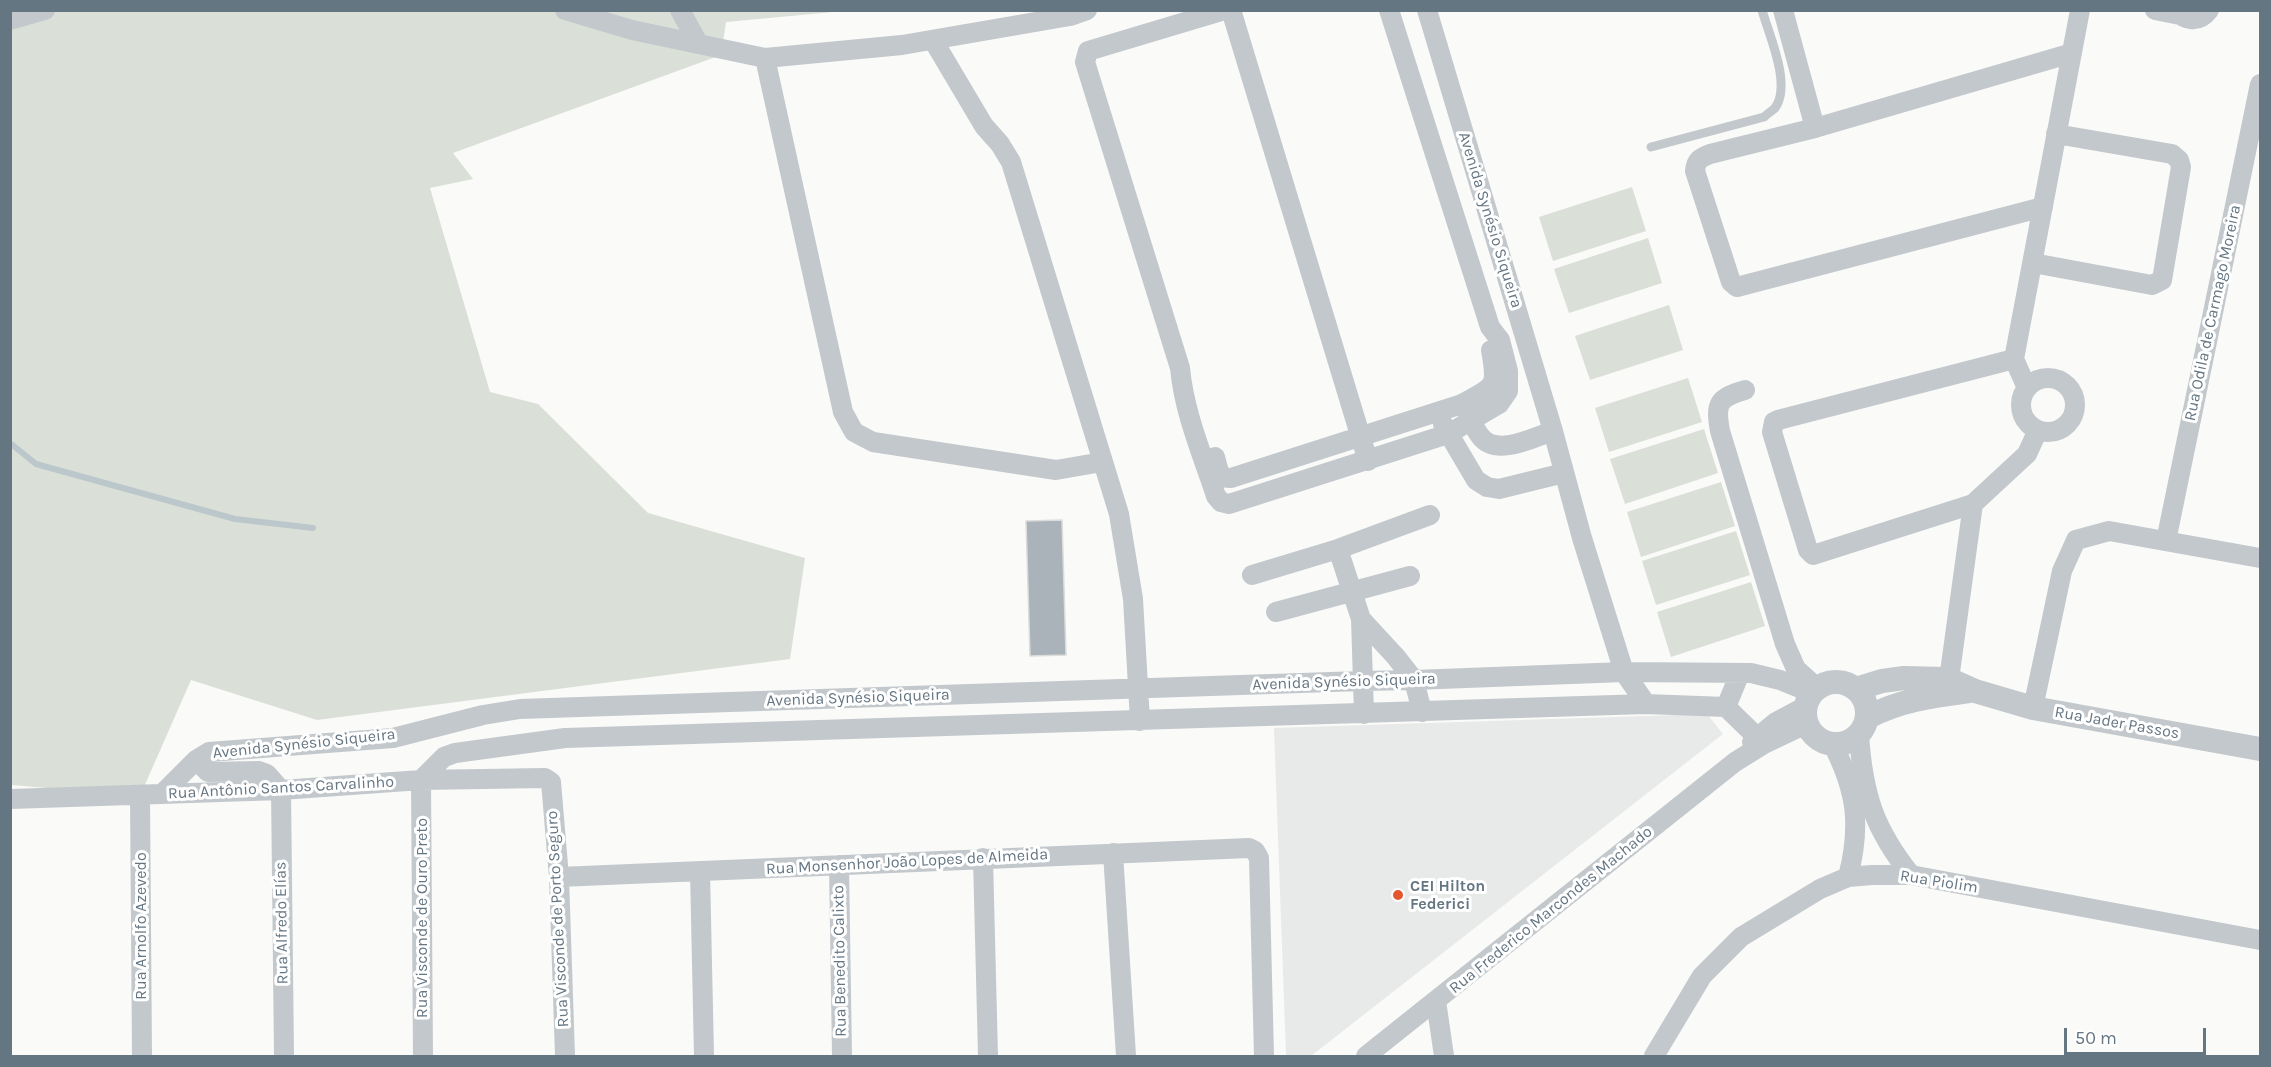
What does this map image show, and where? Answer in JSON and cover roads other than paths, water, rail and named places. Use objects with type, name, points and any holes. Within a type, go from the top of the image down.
[{"type":"street","points":[[10,20],[45,10]]},
{"type":"street","points":[[566,10],[613,17],[698,44],[765,58],[902,45],[1070,16],[1087,10]]},
{"type":"street","points":[[680,10],[698,44]]},
{"type":"street","points":[[1225,10],[1088,51],[1085,62],[1180,368],[1197,400],[1221,476],[1225,478],[1462,404],[1491,387],[1494,382],[1495,373],[1489,343],[1490,327]]},
{"type":"street","points":[[1231,10],[1368,461]]},
{"type":"street","points":[[1180,368],[1182,390],[1216,495],[1221,502],[1229,504],[1448,434],[1472,422],[1499,404],[1508,391],[1508,371],[1500,340],[1490,327],[1389,10]]},
{"type":"street","name":"Avenida Synésio Siqueira","points":[[1426,10],[1553,431],[1582,538],[1624,672],[1646,704]]},
{"type":"street","points":[[1783,10],[1815,128]]},
{"type":"street","points":[[2027,388],[2014,359],[2080,10]]},
{"type":"street","points":[[2155,10],[2178,13],[2186,19],[2199,19],[2209,10]]},
{"type":"street","points":[[933,40],[970,104],[1011,162],[1119,514],[1133,599],[1140,721]]},
{"type":"street","points":[[2043,207],[1737,287],[1731,282],[1695,171],[1697,161],[1710,154],[1815,128],[2072,52]]},
{"type":"street","points":[[765,58],[843,412],[855,432],[873,442],[1056,470],[1102,462]]},
{"type":"street","name":"Rua Odila de Carmago Moreira","points":[[2166,541],[2260,84]]},
{"type":"street","points":[[2033,263],[2152,285],[2162,280],[2181,167],[2179,160],[2172,154],[2056,134]]},
{"type":"street","points":[[2014,359],[1778,420],[1772,426],[1772,432],[1808,550],[1813,555],[1973,504],[2027,454],[2038,430]]},
{"type":"street","points":[[2043,378],[2063,382],[2073,397],[2074,410],[2065,426],[2051,432],[2038,430],[2030,425],[2024,418],[2021,406],[2022,396],[2027,388],[2043,378]]},
{"type":"street","points":[[1744,390],[1726,396],[1719,402],[1717,410],[1720,431],[1785,644],[1810,703],[1817,738],[1833,745],[1843,745],[1888,707],[1947,687],[1973,504]]},
{"type":"street","points":[[1462,404],[1482,438],[1491,444],[1499,446],[1553,431]]},
{"type":"street","points":[[1439,413],[1448,434],[1476,480],[1487,487],[1499,489],[1564,473]]},
{"type":"street","points":[[1252,575],[1338,549],[1430,515]]},
{"type":"street","points":[[2033,708],[2062,571],[2076,540],[2109,531],[2260,558]]},
{"type":"street","points":[[1338,549],[1361,619],[1361,681],[1364,714]]},
{"type":"street","points":[[1276,612],[1410,576]]},
{"type":"street","points":[[1361,619],[1396,657],[1414,681],[1422,712]]},
{"type":"street","name":"Avenida Synésio Siqueira","points":[[281,790],[267,774],[259,771],[208,772],[196,760],[216,750],[393,738],[483,715],[520,709],[1414,681],[1624,672],[1751,673],[1780,680],[1810,703]]},
{"type":"street","points":[[1740,673],[1726,706],[1761,740]]},
{"type":"street","name":"Rua Jader Passos","points":[[1856,689],[1882,681],[1904,678],[1975,691],[2033,708],[2260,749]]},
{"type":"street","points":[[1810,703],[1825,684],[1841,682],[1856,689],[1863,697],[1867,706],[1864,726],[1864,779],[1871,807],[1892,852],[1911,875]]},
{"type":"street","name":"Rua Frederico Marcondes Machado","points":[[1366,1056],[1735,762],[1761,740],[1776,722],[1810,703]]},
{"type":"street","name":"Avenida Synésio Siqueira","points":[[421,780],[444,757],[455,753],[565,738],[1646,704],[1726,706]]},
{"type":"street","points":[[1833,745],[1845,769],[1856,812],[1854,855],[1848,877]]},
{"type":"street","points":[[162,794],[196,760]]},
{"type":"street","name":"Rua Antônio Santos Carvalinho","points":[[10,799],[281,790],[421,780],[545,778],[551,782]]},
{"type":"street","name":"Rua Visconde de Ouro Preto","points":[[421,780],[423,1056]]},
{"type":"street","name":"Rua Visconde de Porto Seguro","points":[[551,782],[559,877],[565,1056]]},
{"type":"street","name":"Rua Alfredo Elías","points":[[281,790],[284,1056]]},
{"type":"street","name":"Rua Arnolfo Azevedo","points":[[140,796],[142,1056]]},
{"type":"street","name":"Rua Monsenhor João Lopes de Almeida","points":[[559,877],[1249,848],[1255,851],[1259,858],[1264,1056]]},
{"type":"street","points":[[1113,853],[1126,1056]]},
{"type":"street","points":[[982,858],[988,1056]]},
{"type":"street","name":"Rua Benedito Calixto","points":[[839,865],[842,1056]]},
{"type":"street","points":[[700,871],[704,1056]]},
{"type":"street","name":"Rua Piolim","points":[[1654,1056],[1702,976],[1741,937],[1820,889],[1848,877],[1872,874],[1911,875],[2260,940]]},
{"type":"street","points":[[1436,1001],[1444,1056]]},
{"type":"lane","points":[[1651,147],[1764,117],[1775,108],[1782,82],[1762,10]]},
{"type":"waterway","points":[[10,443],[36,464],[235,519],[313,528]]},
{"type":"place","name":"CEI Hilton Federici","points":[[1398,895]]}]
